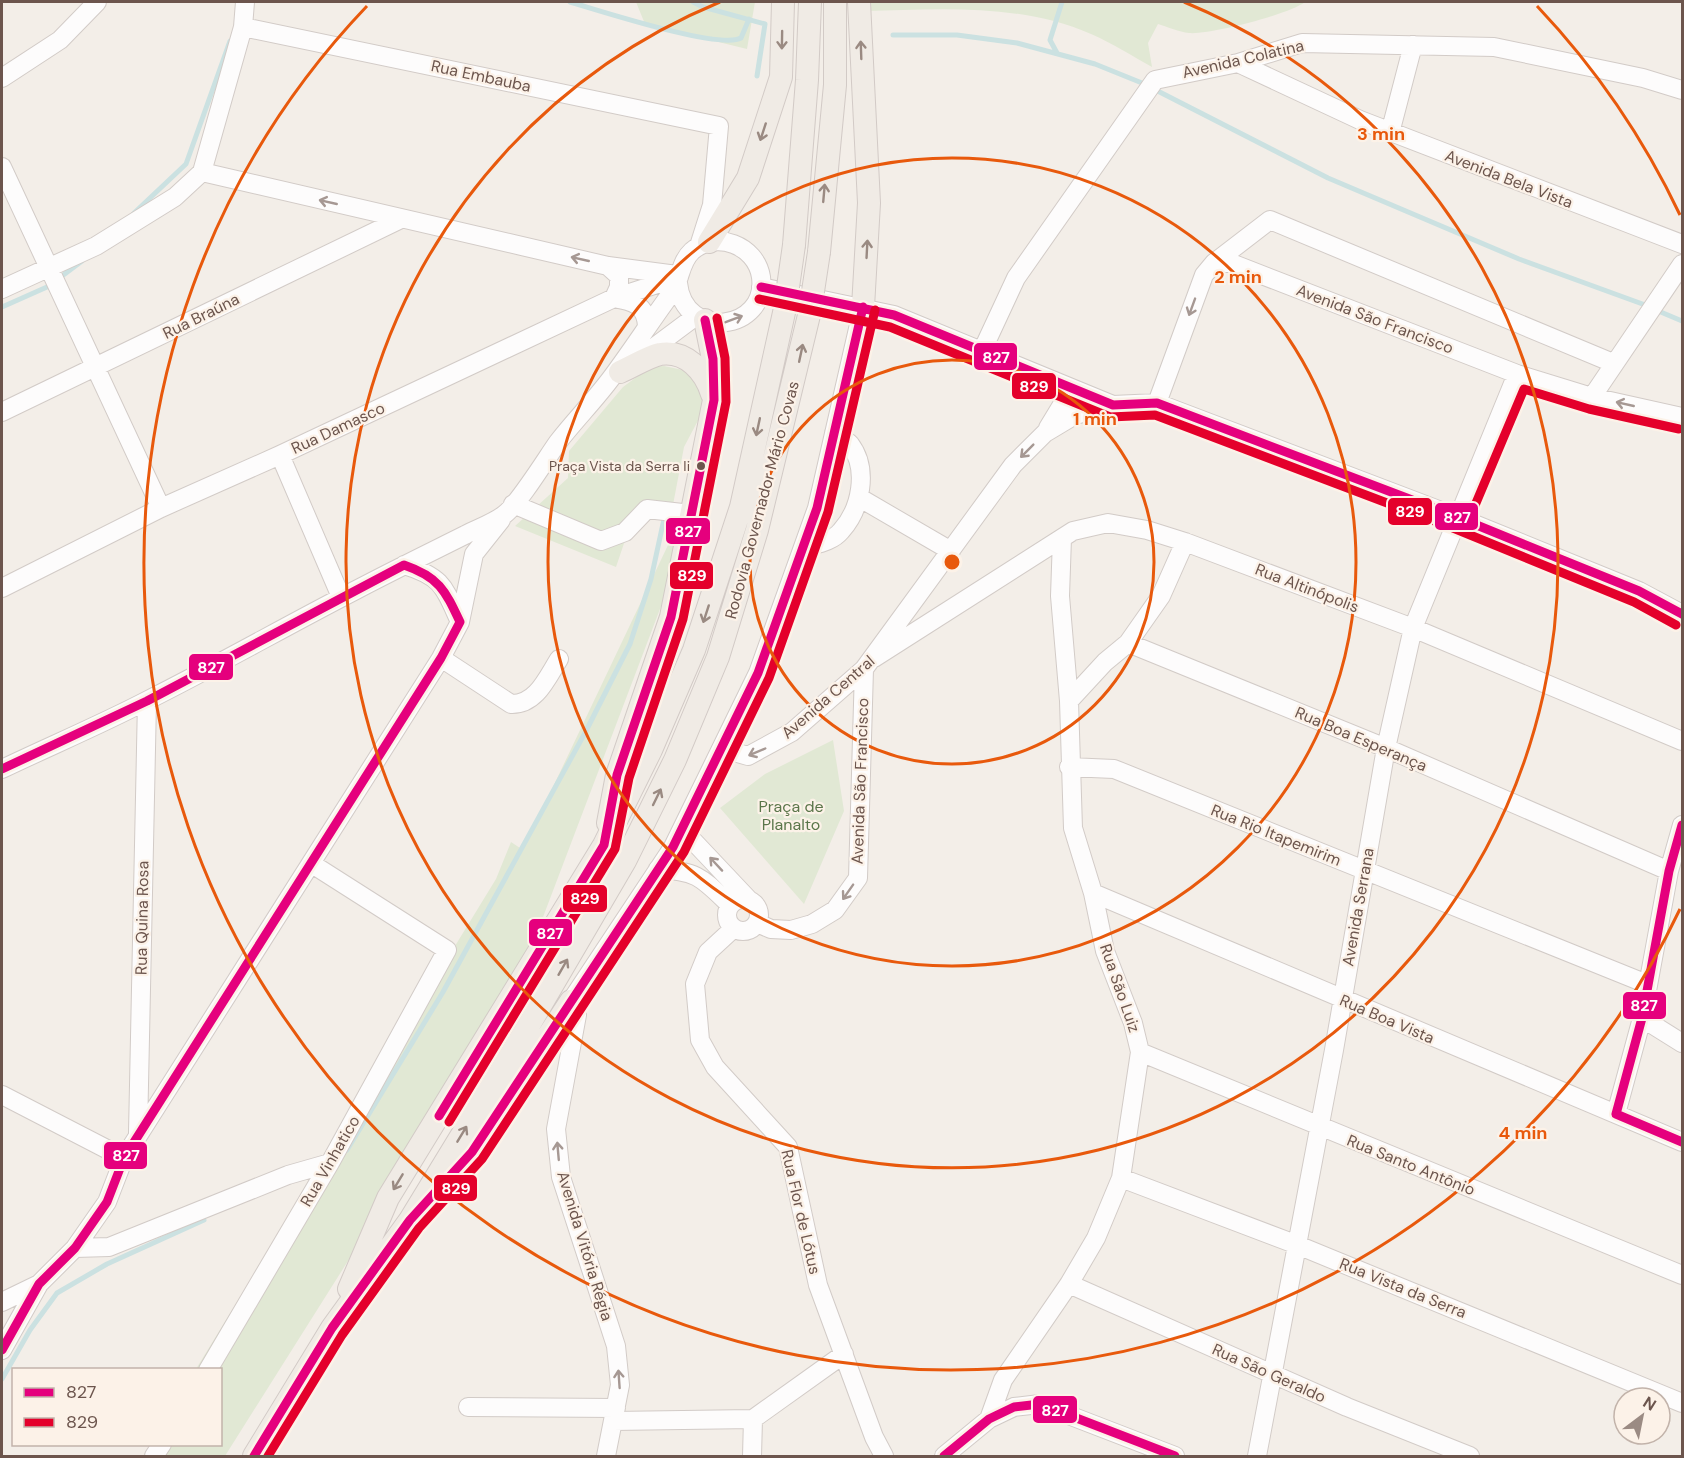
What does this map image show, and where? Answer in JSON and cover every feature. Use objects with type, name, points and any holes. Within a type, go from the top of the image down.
[{"type":"main road","points":[[704,244],[748,178],[781,77],[783,2]]},
{"type":"main road","name":"Rodovia Governador Mário Covas","points":[[332,1328],[388,1198],[604,845],[633,789],[694,650],[741,507],[785,308],[794,245],[811,4]]},
{"type":"main road","name":"Rodovia Governador Mário Covas","points":[[254,1456],[332,1328],[410,1220],[625,861],[675,760],[718,657],[757,530],[810,311],[819,252],[835,85],[835,5]]},
{"type":"main road","points":[[859,6],[869,203],[863,307]]},
{"type":"main road","points":[[604,845],[617,775],[671,617],[714,400],[713,359],[700,318]]},
{"type":"main road","points":[[616,376],[659,354],[677,355],[694,364],[707,378],[714,400]]},
{"type":"main road","points":[[410,1220],[472,1152],[571,1001]]},
{"type":"street","points":[[2,78],[60,39],[97,2]]},
{"type":"street","points":[[2,288],[96,246],[175,197],[202,172],[243,27],[245,2]]},
{"type":"street","name":"Rua Embauba","points":[[243,27],[719,126],[712,205],[704,244]]},
{"type":"street","name":"Avenida Colatina","points":[[983,349],[1016,278],[1155,80],[1238,63],[1302,43],[1413,45],[1494,47],[1643,78],[1683,90]]},
{"type":"street","points":[[1390,133],[1413,45]]},
{"type":"street","name":"Avenida Bela Vista","points":[[1238,63],[1390,133],[1683,244]]},
{"type":"street","points":[[2,166],[47,269],[161,508]]},
{"type":"street","points":[[202,172],[608,266],[679,278]]},
{"type":"street","points":[[355,208],[359,237]]},
{"type":"street","name":"Rua Braúna","points":[[2,412],[359,237],[401,219]]},
{"type":"street","points":[[1157,403],[1204,275],[1214,263],[1270,220],[1613,363]]},
{"type":"street","points":[[2,1350],[39,1284],[75,1248],[107,1202],[124,1158],[138,1135],[441,658],[460,622],[474,554],[561,438],[616,376],[679,278],[685,259],[704,244],[729,242],[746,251],[758,267],[761,286],[754,305],[740,318],[720,323],[700,318],[681,297],[679,278]]},
{"type":"street","name":"Avenida São Francisco","points":[[1214,263],[1231,263],[1517,374],[1592,397],[1683,417]]},
{"type":"street","points":[[1592,397],[1654,303],[1683,264]]},
{"type":"street","points":[[608,266],[619,276],[619,287],[614,298],[631,300],[641,306],[646,316],[647,326]]},
{"type":"street","name":"Rua Damasco","points":[[2,588],[161,508],[280,455],[614,298],[679,278]]},
{"type":"street","points":[[761,286],[894,315],[983,349],[1066,387],[1113,405],[1157,403],[1456,517],[1639,591],[1683,614]]},
{"type":"street","points":[[571,1001],[682,829],[758,673],[817,508],[863,307]]},
{"type":"street","points":[[616,376],[700,318]]},
{"type":"street","name":"Avenida Serrana","points":[[1257,1456],[1295,1244],[1320,1128],[1386,748],[1413,628],[1456,517],[1517,374]]},
{"type":"street","points":[[1045,433],[1065,400],[1066,387]]},
{"type":"street","name":"Avenida Central","points":[[726,739],[734,752],[748,756],[764,750],[792,732],[869,664],[1013,465],[1045,433],[1075,415],[1113,405]]},
{"type":"street","points":[[803,548],[830,540],[842,531],[860,498],[861,466],[849,443],[834,434]]},
{"type":"street","points":[[280,455],[341,597]]},
{"type":"street","points":[[860,498],[951,551]]},
{"type":"street","points":[[2,769],[147,701],[509,509],[601,541],[625,532],[648,509],[690,514]]},
{"type":"street","name":"Rua Altinópolis","points":[[869,664],[1073,531],[1108,523],[1147,530],[1185,542],[1413,628],[1683,741]]},
{"type":"street","name":"Rua São Luiz","points":[[989,1419],[1003,1380],[1070,1284],[1096,1238],[1121,1178],[1140,1052],[1133,1023],[1105,951],[1093,893],[1073,828],[1069,767],[1069,701],[1060,596],[1062,538]]},
{"type":"street","points":[[1069,701],[1105,662],[1128,643],[1161,596],[1185,542]]},
{"type":"street","points":[[404,566],[430,573],[445,590],[460,622]]},
{"type":"street","points":[[921,593],[920,604],[925,612],[938,617]]},
{"type":"street","name":"Rua Boa Esperança","points":[[1128,643],[1386,748],[1669,871]]},
{"type":"street","points":[[441,658],[511,704],[522,705],[535,696],[559,659]]},
{"type":"street","name":"Avenida São Francisco","points":[[757,922],[771,929],[781,930],[812,924],[835,910],[858,878],[869,664]]},
{"type":"street","name":"Rua Quina Rosa","points":[[138,1135],[147,701]]},
{"type":"street","name":"Rua Rio Itapemirim","points":[[1069,767],[1114,769],[1647,984]]},
{"type":"street","points":[[1616,1114],[1642,1018],[1669,871],[1683,825]]},
{"type":"street","points":[[682,829],[749,900],[759,912],[757,922],[742,932],[734,928],[726,915],[730,905],[738,899],[749,900]]},
{"type":"street","name":"Rua Vinhatico","points":[[209,1368],[330,1163],[447,950],[312,864]]},
{"type":"street","points":[[658,868],[686,870],[706,883],[730,905]]},
{"type":"street","name":"Rua Boa Vista","points":[[1093,893],[1683,1142]]},
{"type":"street","name":"Rua Flor de Lótus","points":[[734,928],[708,952],[695,984],[700,1040],[715,1066],[788,1147],[818,1285],[874,1437],[884,1456]]},
{"type":"street","name":"Avenida Vitória Régia","points":[[571,1001],[577,1015],[556,1129],[561,1177],[615,1346],[621,1385],[606,1456]]},
{"type":"street","points":[[1642,1018],[1683,1043]]},
{"type":"street","name":"Rua Santo Antônio","points":[[1140,1052],[1320,1128],[1683,1275]]},
{"type":"street","points":[[2,1095],[124,1158]]},
{"type":"street","points":[[75,1248],[109,1248],[288,1175],[330,1163]]},
{"type":"street","name":"Rua Vista da Serra","points":[[1121,1178],[1295,1244],[1683,1403]]},
{"type":"street","points":[[2,1302],[39,1284]]},
{"type":"street","name":"Rua São Geraldo","points":[[1070,1284],[1272,1375],[1460,1455]]},
{"type":"street","points":[[468,1407],[753,1419],[844,1354]]},
{"type":"street","points":[[944,1456],[989,1419],[1014,1407],[1040,1404],[1175,1456]]},
{"type":"street","points":[[752,1456],[753,1419]]},
{"type":"green space","points":[[636,2],[755,2],[747,49],[645,24]]},
{"type":"green space","points":[[864,2],[1305,2],[1267,18],[1213,31],[1189,33],[1158,24],[1148,43],[1152,67],[1091,34],[1036,17],[951,9],[864,11]]},
{"type":"green space","name":"Praça Vista da Serra Ii","points":[[664,366],[683,370],[698,383],[704,400],[703,411],[684,447],[672,510],[637,505],[616,567],[515,526],[568,478],[569,451],[623,387],[650,367]]},
{"type":"green space","points":[[669,543],[682,551],[510,1004],[225,1456],[143,1456],[149,1446],[222,1446],[222,1368],[197,1368],[496,879],[511,842],[523,850]]},
{"type":"green space","name":"Praça de Planalto","points":[[833,740],[844,811],[804,904],[720,808],[765,774]]},
{"type":"waterway","points":[[570,2],[658,28],[709,39],[741,38],[749,19]]},
{"type":"waterway","points":[[693,2],[703,7],[765,24],[757,76]]},
{"type":"waterway","points":[[1057,53],[1050,40],[1062,2]]},
{"type":"waterway","points":[[893,35],[957,35],[1017,43],[1095,64],[1142,83],[1328,178],[1519,259],[1648,306]]},
{"type":"waterway","points":[[133,214],[186,164],[230,41]]},
{"type":"waterway","points":[[58,279],[82,261]]},
{"type":"waterway","points":[[2,307],[47,287]]},
{"type":"waterway","points":[[1656,310],[1682,321]]},
{"type":"waterway","points":[[347,1150],[443,992],[586,731],[630,644],[651,579],[664,519]]},
{"type":"waterway","points":[[2,1379],[30,1330],[57,1293],[107,1264],[204,1220]]},
{"type":"transit line","name":"827","points":[[761,287],[894,315],[1113,405],[1157,403],[1457,517],[1639,591],[1682,614]]},
{"type":"transit line","name":"829","points":[[759,299],[890,327],[1110,417],[1155,415],[1453,528],[1634,602],[1676,625]]},
{"type":"transit line","name":"827","points":[[254,1456],[332,1328],[410,1220],[472,1152],[673,847],[758,673],[817,508],[863,307]]},
{"type":"transit line","name":"829","points":[[268,1456],[342,1335],[419,1228],[482,1159],[684,852],[769,678],[828,512],[875,310]]},
{"type":"transit line","name":"829","points":[[449,1122],[615,849],[629,778],[683,619],[726,402],[725,358],[717,318]]},
{"type":"transit line","name":"827","points":[[439,1116],[604,845],[617,775],[671,617],[714,400],[713,359],[705,320]]},
{"type":"transit line","name":"829","points":[[1468,522],[1524,389],[1589,409],[1679,429]]},
{"type":"transit line","name":"827","points":[[2,769],[147,701],[404,565],[425,574],[440,586],[460,622],[441,658],[124,1158],[107,1202],[75,1248],[39,1284],[2,1350]]},
{"type":"transit line","name":"827","points":[[1682,825],[1669,871],[1642,1018],[1616,1114],[1682,1142]]},
{"type":"transit line","name":"827","points":[[944,1456],[989,1419],[1014,1407],[1040,1404],[1175,1456]]},
{"type":"place","name":"Praça Vista da Serra Ii","points":[[701,466]]}]
